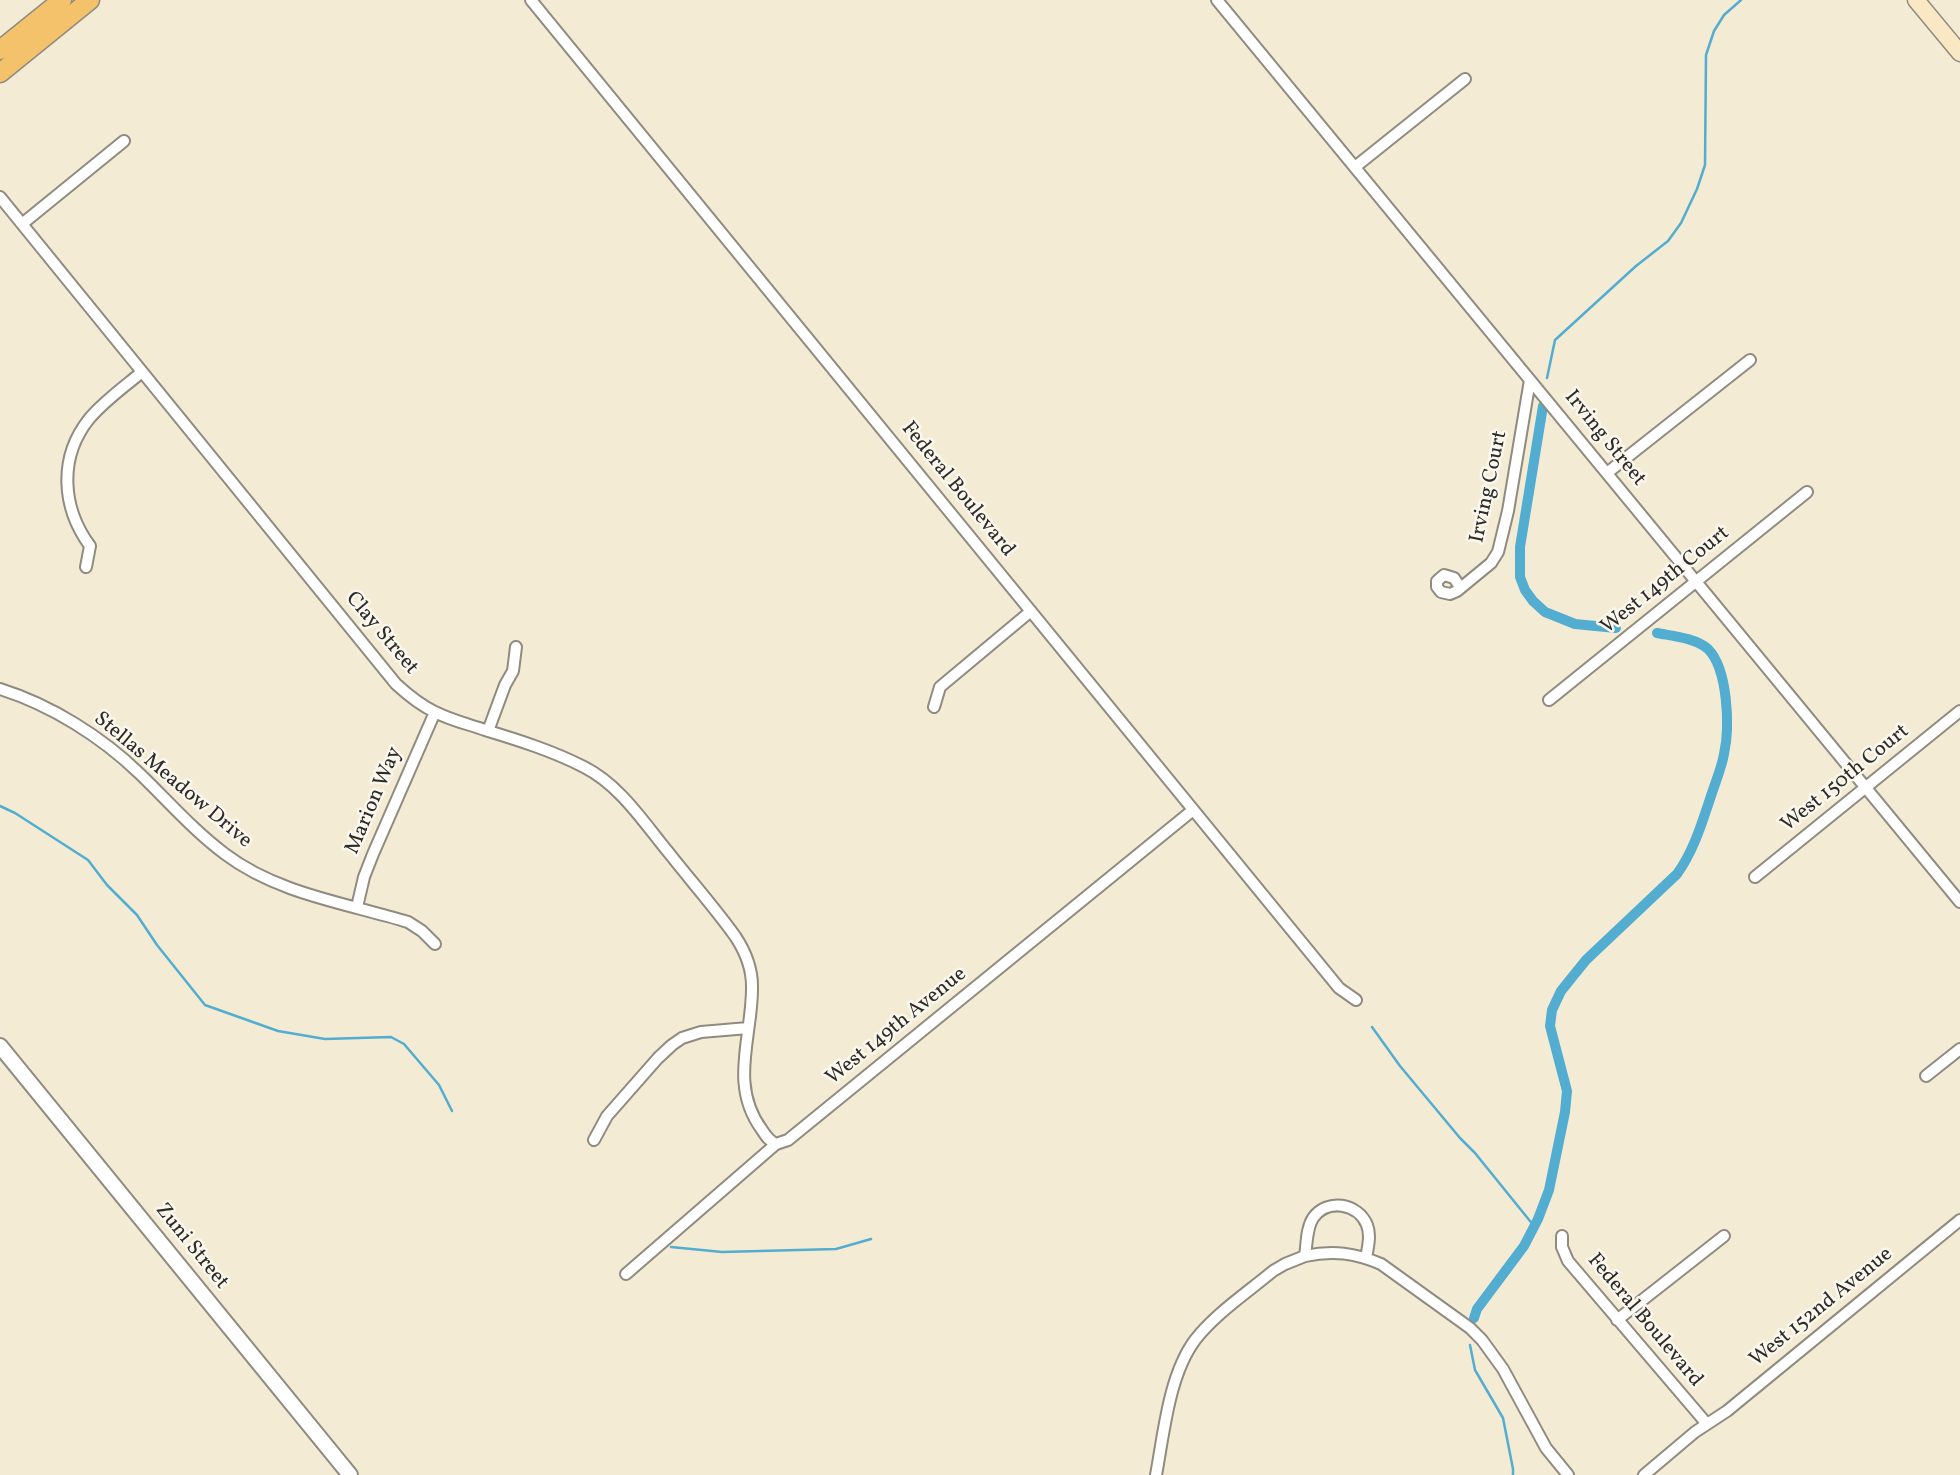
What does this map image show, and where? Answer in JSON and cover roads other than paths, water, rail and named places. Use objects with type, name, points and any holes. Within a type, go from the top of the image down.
[{"type":"main road","points":[[0,50],[62,0]]},
{"type":"main road","points":[[0,73],[90,0]]},
{"type":"main road","points":[[1916,0],[1960,53]]},
{"type":"street","name":"Federal Boulevard","points":[[531,0],[1339,988],[1356,1000]]},
{"type":"street","name":"Irving Street","points":[[1217,0],[1960,902]]},
{"type":"street","points":[[1355,167],[1465,79]]},
{"type":"street","points":[[22,224],[124,141]]},
{"type":"street","name":"Clay Street","points":[[0,197],[396,684],[435,712],[565,757],[587,768],[623,798],[741,946],[746,956],[752,994],[744,1069],[746,1102],[757,1124],[769,1140],[776,1144]]},
{"type":"street","points":[[1607,474],[1750,360]]},
{"type":"street","points":[[86,567],[89,546],[76,526],[67,490],[71,454],[80,432],[95,412],[142,372]]},
{"type":"street","name":"Irving Court","points":[[1460,587],[1491,563],[1498,552],[1511,498],[1530,380]]},
{"type":"street","name":"West 149th Court","points":[[1549,700],[1807,492]]},
{"type":"street","points":[[934,707],[940,687],[1031,611]]},
{"type":"street","points":[[488,731],[513,671],[516,647]]},
{"type":"street","name":"Stellas Meadow Drive","points":[[0,689],[50,710],[99,740],[137,771],[224,854],[247,869],[280,885],[408,922],[435,944]]},
{"type":"street","name":"West 150th Court","points":[[1755,877],[1960,711]]},
{"type":"street","name":"Marion Way","points":[[357,907],[373,854],[435,712]]},
{"type":"street","name":"West 149th Avenue","points":[[626,1274],[776,1144],[784,1142],[809,1123],[1194,810]]},
{"type":"street","points":[[594,1140],[607,1116],[672,1045],[701,1031],[748,1028]]},
{"type":"street","name":"Zuni Street","points":[[0,1046],[350,1475]]},
{"type":"street","points":[[1926,1076],[1960,1049]]},
{"type":"street","points":[[1305,1256],[1312,1220],[1324,1208],[1340,1205],[1355,1210],[1366,1223],[1369,1231],[1366,1258]]},
{"type":"street","name":"West 152nd Avenue","points":[[1644,1475],[1675,1448],[1727,1411],[1960,1220]]},
{"type":"street","name":"Federal Boulevard","points":[[1562,1236],[1562,1247],[1569,1261],[1707,1424]]},
{"type":"street","points":[[1617,1320],[1724,1236]]},
{"type":"street","points":[[1156,1475],[1174,1382],[1188,1351],[1206,1328],[1286,1264],[1305,1256],[1333,1252],[1366,1258],[1393,1272],[1470,1328],[1503,1369],[1546,1448],[1568,1475]]},
{"type":"waterway","points":[[1547,378],[1555,340],[1636,266],[1668,241],[1681,223],[1705,165],[1706,55],[1714,31],[1724,15],[1741,0]]},
{"type":"waterway","points":[[1543,406],[1520,547],[1520,577],[1525,590],[1545,612],[1575,624],[1616,628]]},
{"type":"waterway","points":[[1474,1318],[1477,1309],[1524,1246],[1549,1190],[1567,1091],[1550,1026],[1552,1010],[1561,991],[1586,960],[1677,874],[1698,834],[1722,763],[1727,714],[1723,684],[1715,658],[1697,642],[1657,633]]},
{"type":"waterway","points":[[0,806],[88,860],[107,885],[137,915],[157,945],[205,1005],[278,1031],[325,1039],[391,1037],[404,1044],[439,1085],[452,1111]]},
{"type":"waterway","points":[[1372,1027],[1400,1066],[1534,1226]]},
{"type":"waterway","points":[[671,1247],[722,1252],[836,1249],[871,1239]]},
{"type":"waterway","points":[[1470,1345],[1475,1370],[1503,1418],[1513,1475]]}]
